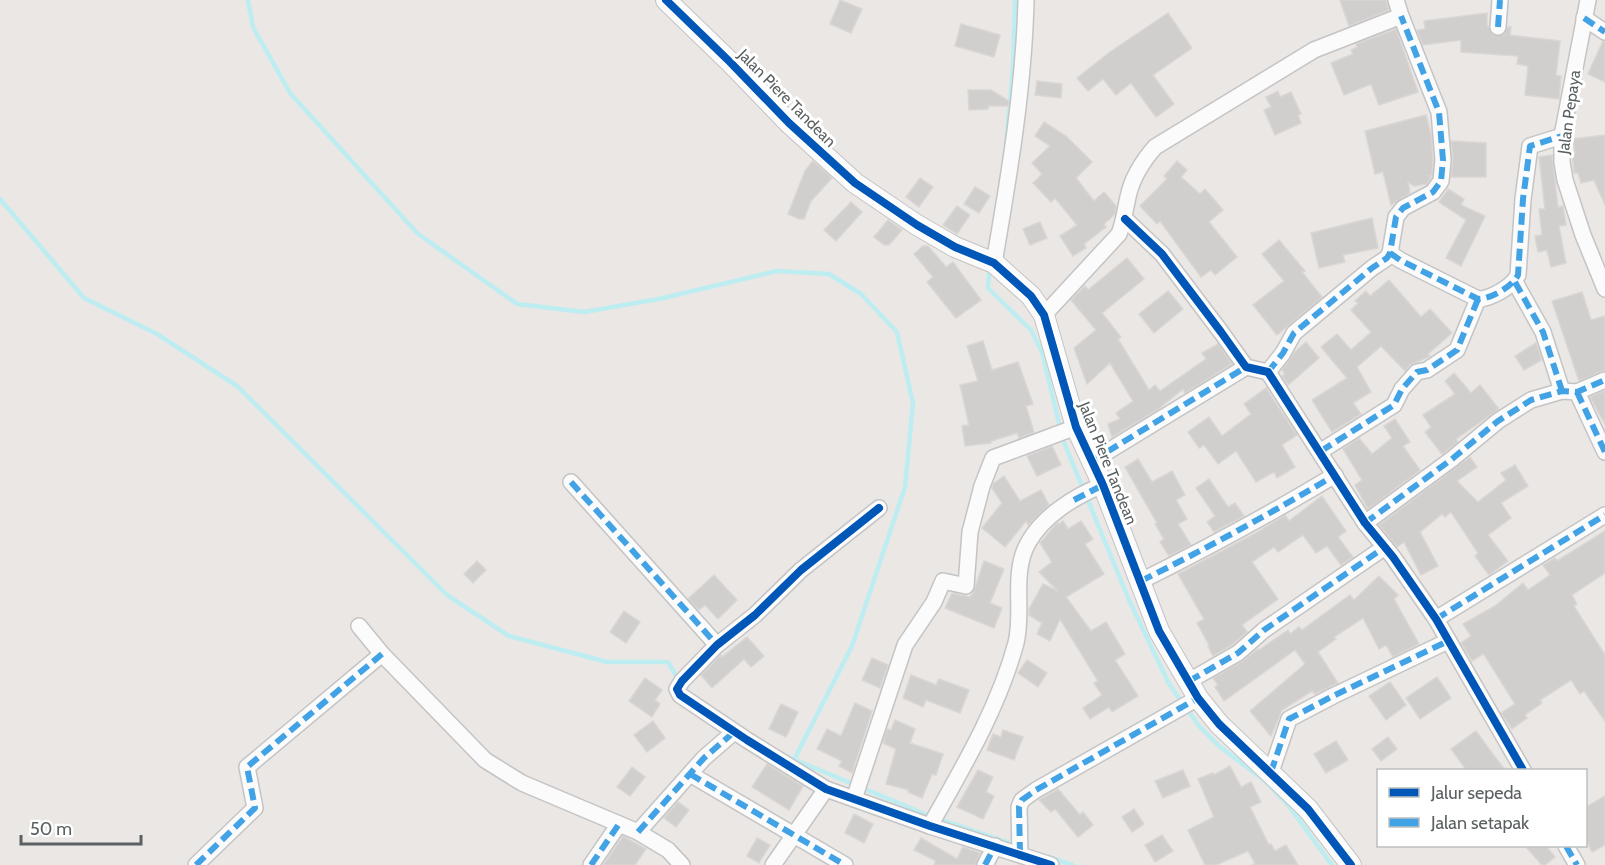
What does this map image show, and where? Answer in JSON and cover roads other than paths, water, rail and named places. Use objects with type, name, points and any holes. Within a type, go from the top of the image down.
[{"type":"street","name":"Jalan Piere Tandean","points":[[666,0],[789,123],[855,183],[917,225],[956,247],[988,260],[1031,296],[1044,315],[1076,427],[1092,461],[1099,487],[1141,581],[1159,631],[1193,694],[1231,736],[1308,809],[1351,865]]},
{"type":"street","points":[[988,260],[1008,182],[1025,39],[1026,0]]},
{"type":"street","points":[[1268,372],[1283,353],[1294,333],[1371,268],[1387,258],[1390,253],[1396,217],[1403,207],[1433,192],[1439,186],[1443,172],[1439,112],[1396,0]]},
{"type":"street","points":[[1498,27],[1500,0]]},
{"type":"street","name":"Jalan Pepaya","points":[[1588,0],[1562,136],[1562,162],[1565,180],[1583,235],[1605,289]]},
{"type":"street","points":[[1044,315],[1119,234],[1125,219],[1131,185],[1140,164],[1155,147],[1314,51],[1401,16]]},
{"type":"street","points":[[1584,18],[1605,32]]},
{"type":"street","points":[[1390,253],[1478,299],[1489,297],[1515,282],[1518,275],[1523,199],[1530,146],[1562,136]]},
{"type":"street","points":[[1125,219],[1162,254],[1246,367],[1268,372],[1321,451],[1365,523],[1385,547],[1436,619],[1522,769]]},
{"type":"street","points":[[1515,282],[1543,332],[1570,392],[1605,452]]},
{"type":"street","points":[[1321,451],[1394,405],[1402,389],[1417,372],[1427,370],[1457,351],[1478,299]]},
{"type":"street","points":[[1092,461],[1246,367]]},
{"type":"street","points":[[1365,523],[1452,459],[1498,421],[1531,400],[1570,392],[1605,380]]},
{"type":"street","points":[[854,799],[905,645],[934,602],[943,581],[966,586],[970,532],[982,486],[993,458],[1076,427]]},
{"type":"street","points":[[1141,581],[1277,510],[1335,475]]},
{"type":"street","points":[[571,482],[717,645]]},
{"type":"street","points":[[930,826],[986,726],[1016,642],[1021,566],[1028,543],[1049,519],[1074,500],[1099,487]]},
{"type":"street","points":[[879,507],[801,570],[755,615],[717,645],[677,689],[680,695],[695,707],[826,789],[1051,865]]},
{"type":"street","points":[[1436,619],[1605,515]]},
{"type":"street","points":[[1020,854],[1019,807],[1022,800],[1177,711],[1264,630],[1385,547]]},
{"type":"street","points":[[359,626],[382,654],[485,760],[522,783],[638,832],[668,850],[682,865]]},
{"type":"street","points":[[1271,772],[1289,719],[1448,641]]},
{"type":"street","points":[[196,865],[255,808],[247,767],[382,654]]},
{"type":"street","points":[[638,832],[704,758],[734,732]]},
{"type":"street","points":[[690,774],[845,865]]},
{"type":"street","points":[[773,865],[826,789]]},
{"type":"street","points":[[591,865],[619,824]]},
{"type":"street","points":[[985,865],[994,846]]},
{"type":"street","points":[[1567,847],[1577,865]]},
{"type":"waterway","points":[[248,0],[253,27],[290,93],[417,233],[517,304],[584,312],[659,299],[777,271],[829,274],[861,294],[897,332],[913,403],[905,487],[852,646],[794,760]]},
{"type":"waterway","points":[[1006,144],[1013,69],[1015,0]]},
{"type":"waterway","points":[[0,199],[84,298],[157,334],[237,386],[447,595],[509,636],[607,662],[668,662],[679,681]]},
{"type":"waterway","points":[[990,266],[988,288],[1031,330],[1042,352],[1063,440],[1129,600],[1169,684],[1199,726],[1219,746],[1265,781],[1288,805],[1332,865]]},
{"type":"waterway","points":[[786,756],[927,815],[1015,845]]},
{"type":"waterway","points":[[1049,857],[1072,865]]}]
